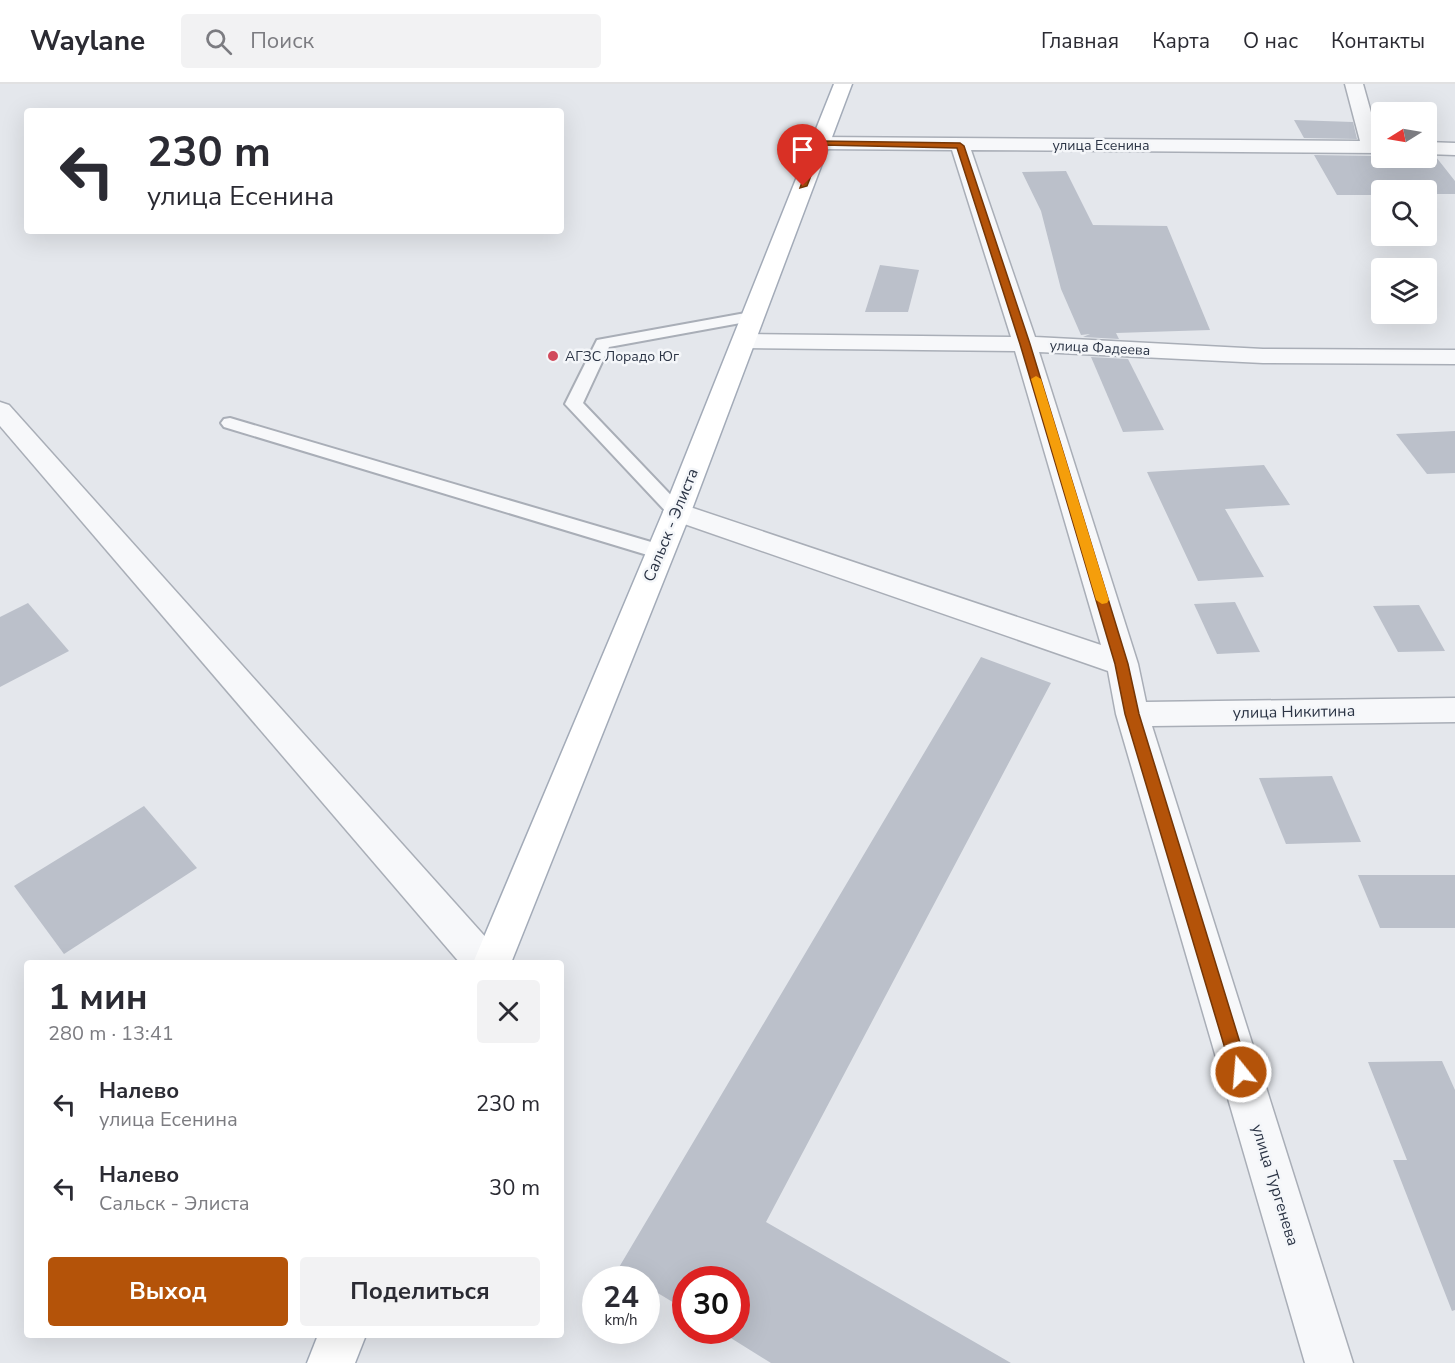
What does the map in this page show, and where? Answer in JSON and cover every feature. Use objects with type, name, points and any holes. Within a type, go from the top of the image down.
[{"type":"main road","name":"Сальск - Элиста","points":[[493,960],[677,512],[843,84]]},
{"type":"main road","points":[[331,1363],[341,1338]]},
{"type":"street","points":[[1354,84],[1371,132]]},
{"type":"street","name":"улица Есенина","points":[[820,143],[960,146],[1371,146]]},
{"type":"street","name":"улица Тургенева","points":[[960,146],[1025,344],[1122,664],[1132,714],[1329,1363]]},
{"type":"street","points":[[1437,148],[1455,148]]},
{"type":"street","name":"улица Фадеева","points":[[748,329],[1263,356],[1455,357]]},
{"type":"street","points":[[0,410],[481,960]]},
{"type":"street","points":[[677,512],[1122,664]]},
{"type":"street","name":"улица Никитина","points":[[1132,714],[1455,710]]},
{"type":"lane","points":[[677,512],[574,404],[603,343],[748,329]]},
{"type":"lane","points":[[230,423],[661,552]]},
{"type":"building","points":[[1294,120],[1353,122],[1357,139],[1304,138]]},
{"type":"building","points":[[1314,155],[1371,156],[1371,168],[1437,168],[1437,158],[1455,181],[1455,194],[1437,194],[1437,180],[1371,180],[1371,195],[1337,195]]},
{"type":"building","points":[[1066,171],[1093,225],[1167,226],[1210,330],[1116,333],[1119,339],[1083,337],[1090,334],[1081,335],[1061,289],[1041,211],[1022,172]]},
{"type":"building","points":[[880,265],[919,270],[908,312],[865,312]]},
{"type":"building","points":[[1091,357],[1128,359],[1164,430],[1123,432]]},
{"type":"building","points":[[1455,431],[1455,473],[1427,474],[1396,434]]},
{"type":"building","points":[[1264,465],[1290,505],[1225,509],[1264,577],[1198,581],[1147,472]]},
{"type":"building","points":[[1235,602],[1260,652],[1217,654],[1194,604]]},
{"type":"building","points":[[28,603],[69,651],[0,687],[0,617]]},
{"type":"building","points":[[1419,605],[1445,651],[1398,652],[1373,606]]},
{"type":"building","points":[[981,657],[1051,683],[766,1222],[1011,1363],[771,1363],[740,1344],[750,1344],[750,1266],[672,1266],[672,1302],[660,1294],[660,1266],[620,1266]]},
{"type":"building","points":[[1332,776],[1361,842],[1286,844],[1259,778]]},
{"type":"building","points":[[144,806],[197,868],[64,954],[14,886]]},
{"type":"building","points":[[1358,875],[1455,875],[1455,928],[1380,928]]},
{"type":"building","points":[[1442,1061],[1455,1090],[1455,1310],[1452,1311],[1393,1160],[1407,1160],[1368,1062]]},
{"type":"slow traffic","points":[[1036,379],[1102,600]]},
{"type":"place","name":"АГЗС Лорадо Юг","points":[[553,356]]},
{"type":"route","points":[[803,186],[820,143],[960,146],[1025,344],[1122,664],[1132,714],[1241,1072]]}]
